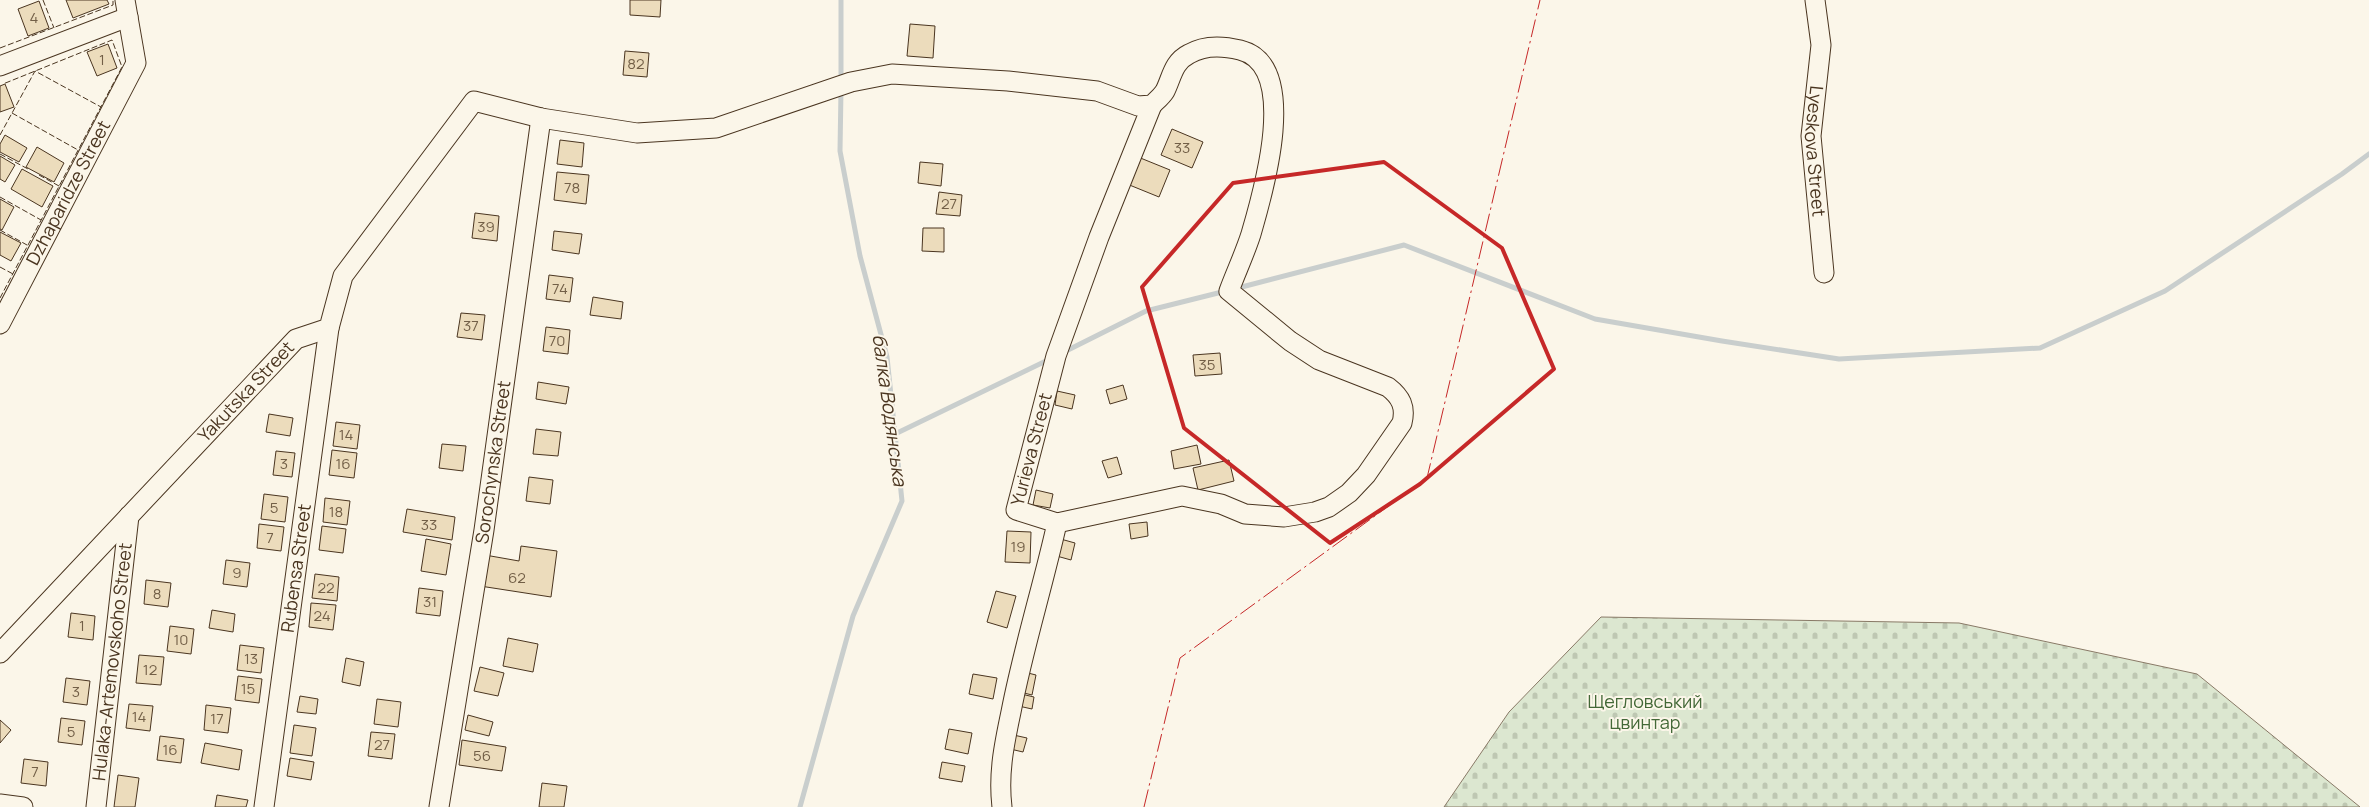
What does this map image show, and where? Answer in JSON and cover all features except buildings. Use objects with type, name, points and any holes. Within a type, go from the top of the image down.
[{"type":"street","name":"Lyeskova Street","points":[[1815,0],[1821,45],[1811,136],[1824,273]]},
{"type":"street","name":"Dzhaparidze Street","points":[[0,324],[136,63],[127,9]]},
{"type":"street","points":[[0,66],[127,9]]},
{"type":"street","points":[[329,328],[342,276],[474,101],[541,118],[637,133],[716,128],[851,82],[892,74],[999,81],[1097,91],[1138,106],[1152,105],[1164,92],[1172,70],[1188,54],[1207,48],[1224,46],[1246,51],[1262,63],[1270,79],[1274,130],[1271,154],[1251,235],[1228,290],[1290,341],[1319,360],[1388,387],[1397,394],[1403,405],[1404,415],[1397,431],[1366,475],[1349,493],[1329,507],[1315,512],[1284,517],[1245,514],[1221,504],[1182,496],[1057,523],[1044,581],[1019,671],[1002,754],[999,785],[1002,807]]},
{"type":"street","name":"Yurieva Street","points":[[1057,523],[1016,510],[1056,356],[1099,238],[1152,105]]},
{"type":"street","name":"Sorochynska Street","points":[[439,807],[484,530],[541,118]]},
{"type":"street","name":"Yakutska Street","points":[[0,653],[296,339],[329,328]]},
{"type":"street","name":"Rubensa Street","points":[[264,807],[329,328]]},
{"type":"street","name":"Hulaka-Artemovskoho Street","points":[[96,807],[129,516]]},
{"type":"street","points":[[0,804],[23,807]]},
{"type":"highlighted area","points":[[1384,162],[1502,248],[1554,369],[1420,484],[1330,543],[1184,428],[1142,287],[1233,183]]},
{"type":"green space","name":"Щегловський цвинтар","points":[[1601,617],[1959,623],[2197,674],[2360,807],[1444,807],[1509,712]]},
{"type":"waterway","name":"балка Водянська","points":[[841,0],[841,82]]},
{"type":"waterway","name":"балка Водянська","points":[[800,807],[853,616],[902,501],[887,357],[860,256],[840,151],[841,90]]},
{"type":"waterway","points":[[1234,289],[1404,245],[1595,319],[1722,341],[1839,359],[2040,348],[2165,291],[2342,174],[2369,154]]},
{"type":"waterway","points":[[1062,353],[1146,311],[1226,291]]},
{"type":"waterway","points":[[895,434],[1050,359]]},
{"type":"fence","points":[[43,0],[54,28]]},
{"type":"fence","points":[[0,48],[113,5],[113,0]]},
{"type":"fence","points":[[0,298],[122,67],[112,40],[3,84]]},
{"type":"fence","points":[[0,135],[35,71],[101,107]]},
{"type":"fence","points":[[12,113],[78,150]]},
{"type":"fence","points":[[0,154],[28,169]]},
{"type":"fence","points":[[39,175],[59,186]]},
{"type":"fence","points":[[0,197],[41,220]]},
{"type":"fence","points":[[0,230],[27,245]]},
{"type":"fence","points":[[0,267],[13,274]]},
{"type":"power","points":[[1144,807],[1180,658],[1427,478],[1540,0]]}]
